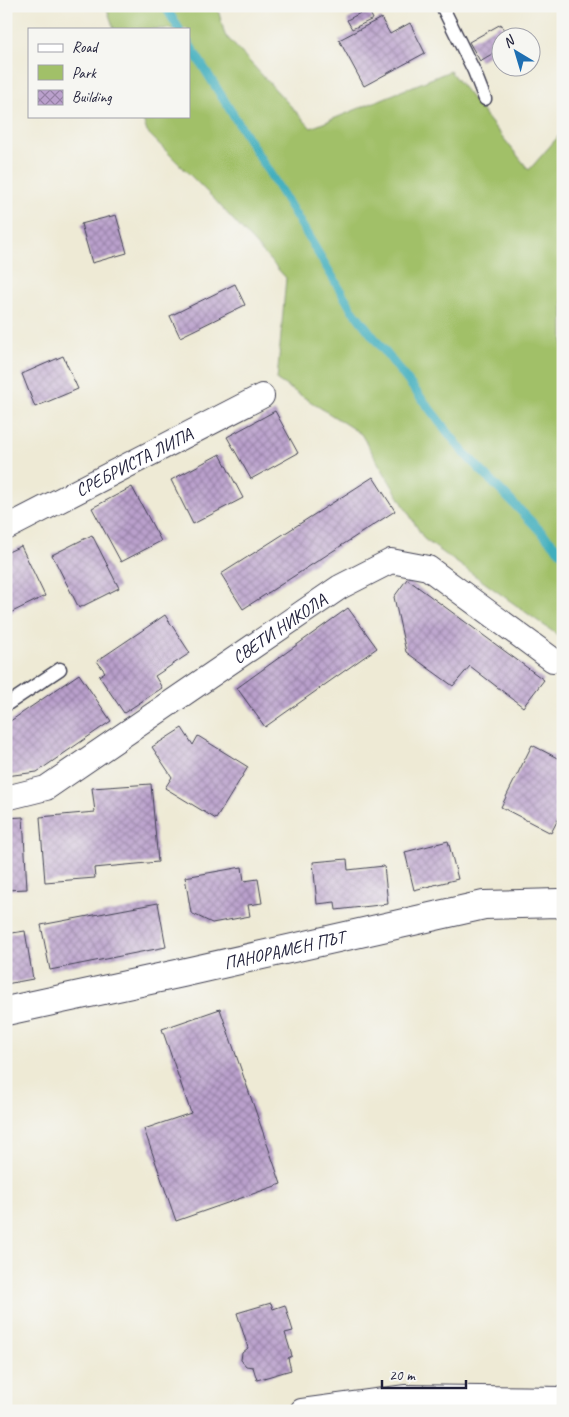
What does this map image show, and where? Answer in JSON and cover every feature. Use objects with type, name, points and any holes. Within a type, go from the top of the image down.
[{"type":"main road","name":"ПАНОРАМЕН ПЪТ","points":[[6,1010],[191,971],[484,904],[558,903],[563,905]]},
{"type":"street","name":"СРЕБРИСТА ЛИПА","points":[[6,528],[262,396]]},
{"type":"street","name":"СВЕТИ НИКОЛА","points":[[6,798],[46,788],[340,587],[391,561],[428,568],[552,660]]},
{"type":"street","points":[[302,1411],[406,1397],[563,1399]]},
{"type":"lane","points":[[442,6],[474,71],[485,100]]},
{"type":"lane","points":[[6,705],[60,668]]},
{"type":"green space","points":[[106,6],[217,6],[225,35],[311,128],[450,71],[529,170],[563,131],[563,639],[424,539],[361,434],[277,380],[286,278],[215,200],[147,132],[143,118],[190,118],[190,28],[114,28]]},
{"type":"building","points":[[368,9],[373,19],[352,29],[347,20]]},
{"type":"building","points":[[381,18],[390,34],[410,23],[425,53],[364,86],[339,40]]},
{"type":"building","points":[[501,24],[503,28],[494,28]]},
{"type":"building","points":[[492,29],[492,54],[480,61],[469,42]]},
{"type":"building","points":[[116,215],[127,253],[92,263],[81,224]]},
{"type":"building","points":[[235,284],[245,305],[180,337],[170,316]]},
{"type":"building","points":[[63,356],[78,389],[35,407],[22,374]]},
{"type":"building","points":[[275,411],[298,453],[251,479],[227,437]]},
{"type":"building","points":[[220,454],[243,498],[193,524],[171,480]]},
{"type":"building","points":[[373,477],[395,511],[243,609],[221,574]]},
{"type":"building","points":[[132,487],[161,541],[121,562],[92,508]]},
{"type":"building","points":[[92,535],[119,588],[79,608],[52,555]]},
{"type":"building","points":[[21,546],[45,596],[6,615],[6,553]]},
{"type":"building","points":[[407,579],[544,680],[523,707],[470,666],[453,686],[406,652],[394,597]]},
{"type":"building","points":[[348,608],[377,648],[265,727],[237,688]]},
{"type":"building","points":[[165,615],[190,653],[155,676],[162,688],[124,713],[99,676],[105,672],[97,661]]},
{"type":"building","points":[[79,674],[111,721],[37,772],[6,776],[6,724]]},
{"type":"building","points":[[182,728],[193,745],[198,736],[248,767],[216,819],[165,788],[172,777],[152,747]]},
{"type":"building","points":[[532,745],[563,761],[563,810],[551,833],[501,807]]},
{"type":"building","points":[[151,784],[158,862],[94,868],[95,878],[45,882],[40,817],[95,812],[92,788]]},
{"type":"building","points":[[23,817],[27,889],[6,890],[6,818]]},
{"type":"building","points":[[448,841],[458,879],[414,890],[405,852]]},
{"type":"building","points":[[347,859],[348,870],[384,866],[388,904],[336,910],[335,902],[317,904],[313,862]]},
{"type":"building","points":[[242,867],[244,881],[258,879],[262,903],[248,905],[250,916],[212,923],[191,913],[185,877]]},
{"type":"building","points":[[158,903],[166,947],[50,970],[41,925]]},
{"type":"building","points":[[25,931],[33,979],[6,984],[6,934]]},
{"type":"building","points":[[220,1009],[281,1184],[176,1221],[144,1129],[191,1113],[162,1029]]},
{"type":"building","points":[[271,1303],[273,1309],[285,1305],[293,1331],[285,1333],[292,1356],[288,1358],[291,1370],[257,1380],[253,1367],[246,1366],[241,1360],[242,1353],[248,1348],[237,1313]]},
{"type":"waterway","points":[[165,6],[178,28]]},
{"type":"waterway","points":[[190,46],[351,308],[464,453],[563,554]]}]
